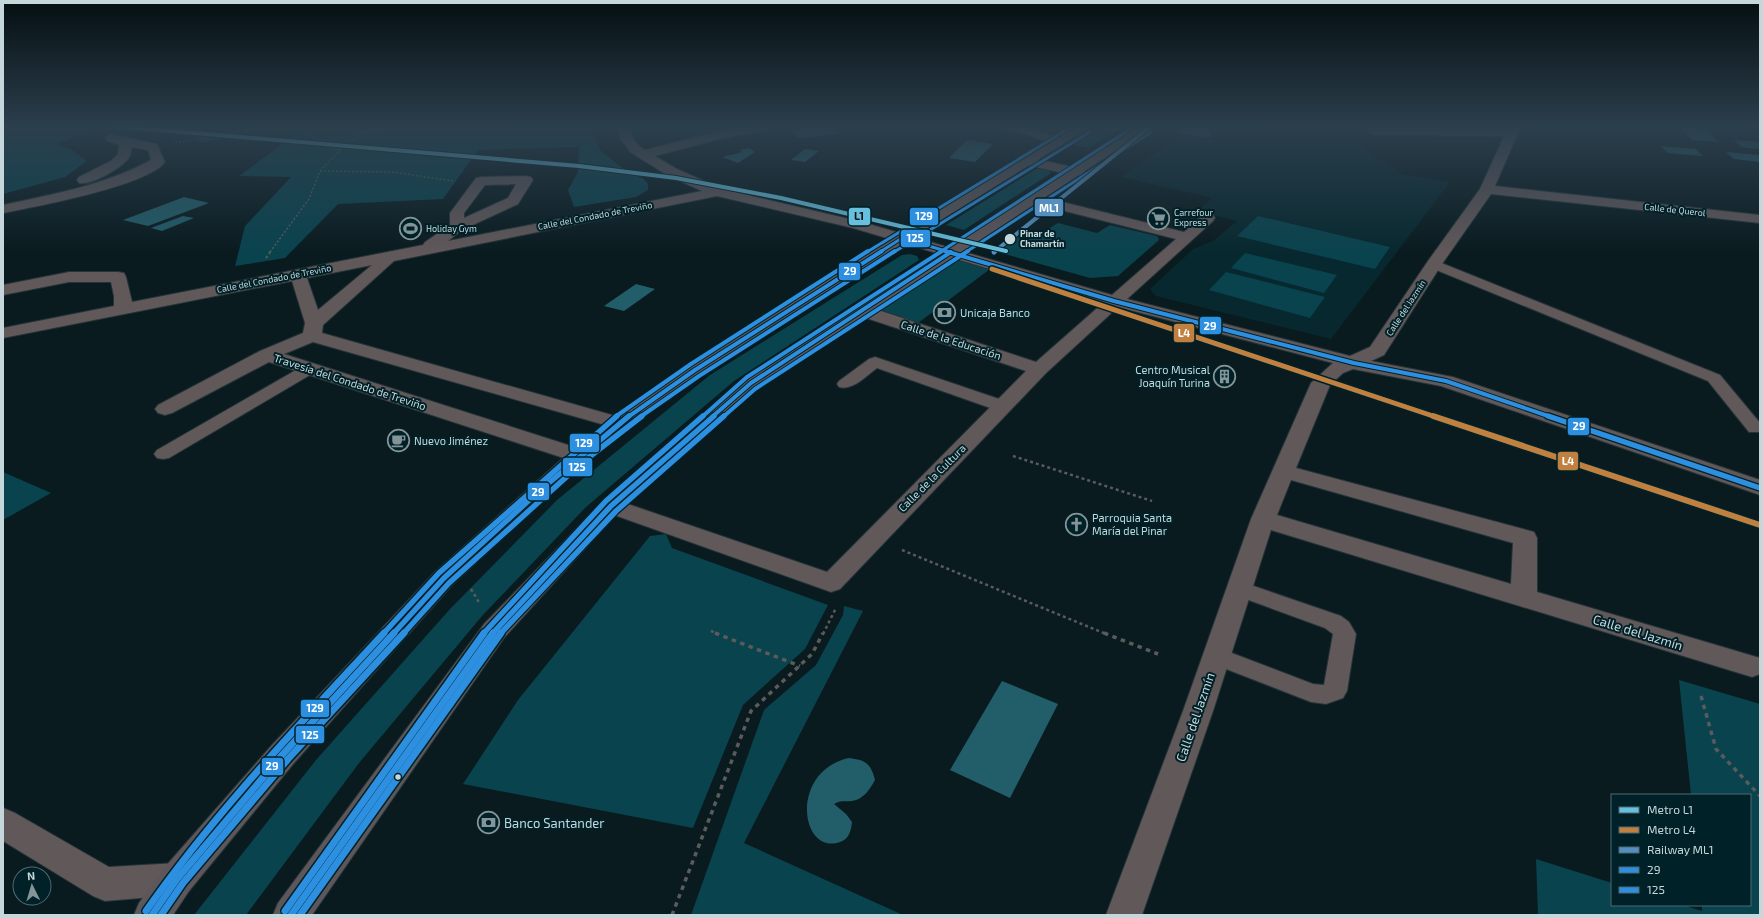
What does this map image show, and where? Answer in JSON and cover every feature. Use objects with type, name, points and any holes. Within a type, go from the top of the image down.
[{"type":"main road","points":[[152,915],[177,879],[283,754],[444,578],[579,456],[619,423],[695,370],[902,238],[1014,169]]},
{"type":"main road","points":[[291,915],[494,631],[610,506],[751,383],[951,252],[1082,169]]},
{"type":"street","points":[[3,209],[57,193],[106,169]]},
{"type":"street","points":[[3,209],[100,186],[138,174],[147,169]]},
{"type":"street","points":[[667,169],[717,192],[857,225],[1114,301],[1354,363],[1446,381],[1760,488]]},
{"type":"street","points":[[1063,169],[1077,172]]},
{"type":"street","name":"Calle del Jazmín","points":[[1124,915],[1263,519],[1321,383],[1336,370],[1354,363],[1377,351],[1434,264],[1487,189],[1496,169]]},
{"type":"street","name":"Calle del Condado de Treviño","points":[[426,250],[456,227],[513,201],[526,180],[481,181],[478,185]]},
{"type":"street","points":[[456,227],[457,213],[478,185]]},
{"type":"street","name":"Calle de Querol","points":[[1487,189],[1760,219]]},
{"type":"street","name":"Calle de Querol","points":[[1590,201],[1620,190]]},
{"type":"street","name":"Calle del Condado de Treviño","points":[[3,333],[717,192]]},
{"type":"street","points":[[1034,199],[1187,236]]},
{"type":"street","name":"Calle de la Cultura","points":[[831,583],[873,538],[1039,369],[1208,218]]},
{"type":"street","name":"Travesía del Condado de Treviño","points":[[267,355],[313,329],[386,261],[387,257]]},
{"type":"street","points":[[298,275],[313,329],[619,423]]},
{"type":"street","points":[[3,290],[68,277],[118,277],[123,310]]},
{"type":"street","name":"Calle de la Educación","points":[[863,311],[1039,369]]},
{"type":"street","points":[[165,409],[267,355]]},
{"type":"street","name":"Travesía del Condado de Treviño","points":[[267,355],[579,456]]},
{"type":"street","points":[[1283,471],[1524,538],[1524,598]]},
{"type":"street","points":[[610,506],[831,583]]},
{"type":"street","name":"Calle del Jazmín","points":[[1263,519],[1752,666]]},
{"type":"street","points":[[3,823],[105,884],[177,879]]},
{"type":"lane","points":[[1434,264],[1714,378],[1755,428]]},
{"type":"lane","points":[[845,384],[875,362],[1002,406]]},
{"type":"lane","points":[[163,454],[309,369]]},
{"type":"lane","points":[[1216,656],[1311,693],[1326,695],[1336,691],[1345,634],[1341,628],[1333,622],[1239,589]]},
{"type":"path","points":[[259,282],[261,270],[266,258],[278,239],[309,199],[320,171],[392,172],[478,185]]},
{"type":"path","points":[[1013,456],[1152,501]]},
{"type":"path","points":[[873,538],[1021,600],[1158,654]]},
{"type":"path","points":[[444,578],[468,584],[494,631]]},
{"type":"path","points":[[672,915],[750,711],[812,654],[838,604],[831,583]]},
{"type":"path","points":[[711,631],[800,666]]},
{"type":"path","points":[[1701,696],[1716,749],[1760,796]]},
{"type":"shaded area","points":[[3,169],[76,169],[65,177],[3,194]]},
{"type":"shaded area","points":[[249,169],[465,169],[443,199],[338,204],[285,258],[235,266],[245,226],[291,177],[239,176]]},
{"type":"shaded area","points":[[578,169],[624,169],[644,179],[648,184],[648,190],[636,197],[574,207],[568,190],[578,172]]},
{"type":"shaded area","points":[[1036,169],[1046,169],[1051,173],[964,230],[946,225]]},
{"type":"shaded area","points":[[1133,169],[1394,169],[1402,174],[1450,182],[1331,339],[1156,296],[1150,289],[1193,249],[1213,241],[1237,221],[1197,211],[1212,198],[1122,177]]},
{"type":"shaded area","points":[[184,197],[209,203],[148,226],[123,220]]},
{"type":"shaded area","points":[[183,216],[194,218],[162,231],[151,228]]},
{"type":"shaded area","points":[[1258,216],[1390,247],[1375,269],[1237,236]]},
{"type":"shaded area","points":[[1058,223],[1097,233],[1110,225],[1157,236],[1159,240],[1118,276],[1090,278],[994,251],[1015,235],[1043,232]]},
{"type":"shaded area","points":[[1245,253],[1337,275],[1324,293],[1231,268]]},
{"type":"shaded area","points":[[910,254],[917,256],[919,260],[734,381],[586,507],[482,616],[359,763],[246,915],[194,915],[316,760],[450,609],[557,500],[710,375],[902,255]]},
{"type":"shaded area","points":[[953,258],[990,269],[918,323],[878,310]]},
{"type":"shaded area","points":[[1226,272],[1325,297],[1310,318],[1209,290]]},
{"type":"shaded area","points":[[636,284],[655,289],[624,311],[604,306]]},
{"type":"shaded area","points":[[3,472],[51,493],[3,520]]},
{"type":"shaded area","points":[[666,534],[672,548],[828,605],[805,649],[743,705],[693,828],[463,784],[518,700],[650,536]]},
{"type":"shaded area","points":[[844,606],[863,611],[744,843],[903,915],[691,915],[764,710],[816,665],[843,615]]},
{"type":"shaded area","points":[[1679,680],[1760,704],[1760,915],[1538,915],[1536,859],[1611,883],[1611,906],[1686,906],[1702,911],[1702,906],[1751,906],[1751,794],[1691,794]]},
{"type":"shaded area","points":[[1002,681],[1058,704],[1010,798],[950,770]]},
{"type":"shaded area","points":[[849,758],[860,760],[867,764],[872,770],[875,780],[869,790],[860,798],[834,804],[846,814],[852,822],[851,828],[846,839],[843,841],[826,843],[816,837],[809,825],[807,810],[809,794],[817,779],[830,766]]},
{"type":"metro line","name":"L1","points":[[602,169],[676,178],[781,198],[1006,251]]},
{"type":"metro line","name":"L4","points":[[992,269],[1760,525]]},
{"type":"rail line","name":"ML1","points":[[994,252],[1098,169]]},
{"type":"transit line","name":"129","points":[[146,911],[172,874],[278,749],[439,573],[575,451],[615,417],[691,364],[898,232],[1002,169]]},
{"type":"transit line","name":"125","points":[[161,915],[183,883],[288,759],[449,583],[584,461],[623,429],[699,376],[906,244],[1029,169]]},
{"type":"transit line","name":"129","points":[[285,911],[488,627],[606,501],[747,377],[1069,169]]},
{"type":"transit line","name":"125","points":[[300,915],[499,635],[616,511],[755,389],[1094,169]]},
{"type":"transit line","name":"29","points":[[152,915],[177,879],[283,754],[444,578],[538,492],[619,423],[695,370],[902,238],[1114,301],[1354,363],[1446,381],[1760,488]]},
{"type":"transit line","name":"29","points":[[291,915],[494,631],[611,506],[751,383],[951,252]]},
{"type":"place","name":"Carrefour Express","points":[[1158,218]]},
{"type":"place","name":"Holiday Gym","points":[[410,229]]},
{"type":"place","name":"Pinar de Chamartín","points":[[1010,239]]},
{"type":"place","name":"Unicaja Banco","points":[[945,313]]},
{"type":"place","name":"Centro Musical Joaquín Turina","points":[[1225,376]]},
{"type":"place","name":"Nuevo Jiménez","points":[[398,441]]},
{"type":"place","name":"Parroquia Santa María del Pinar","points":[[1077,524]]},
{"type":"place","name":"Banco Santander","points":[[488,823]]}]
